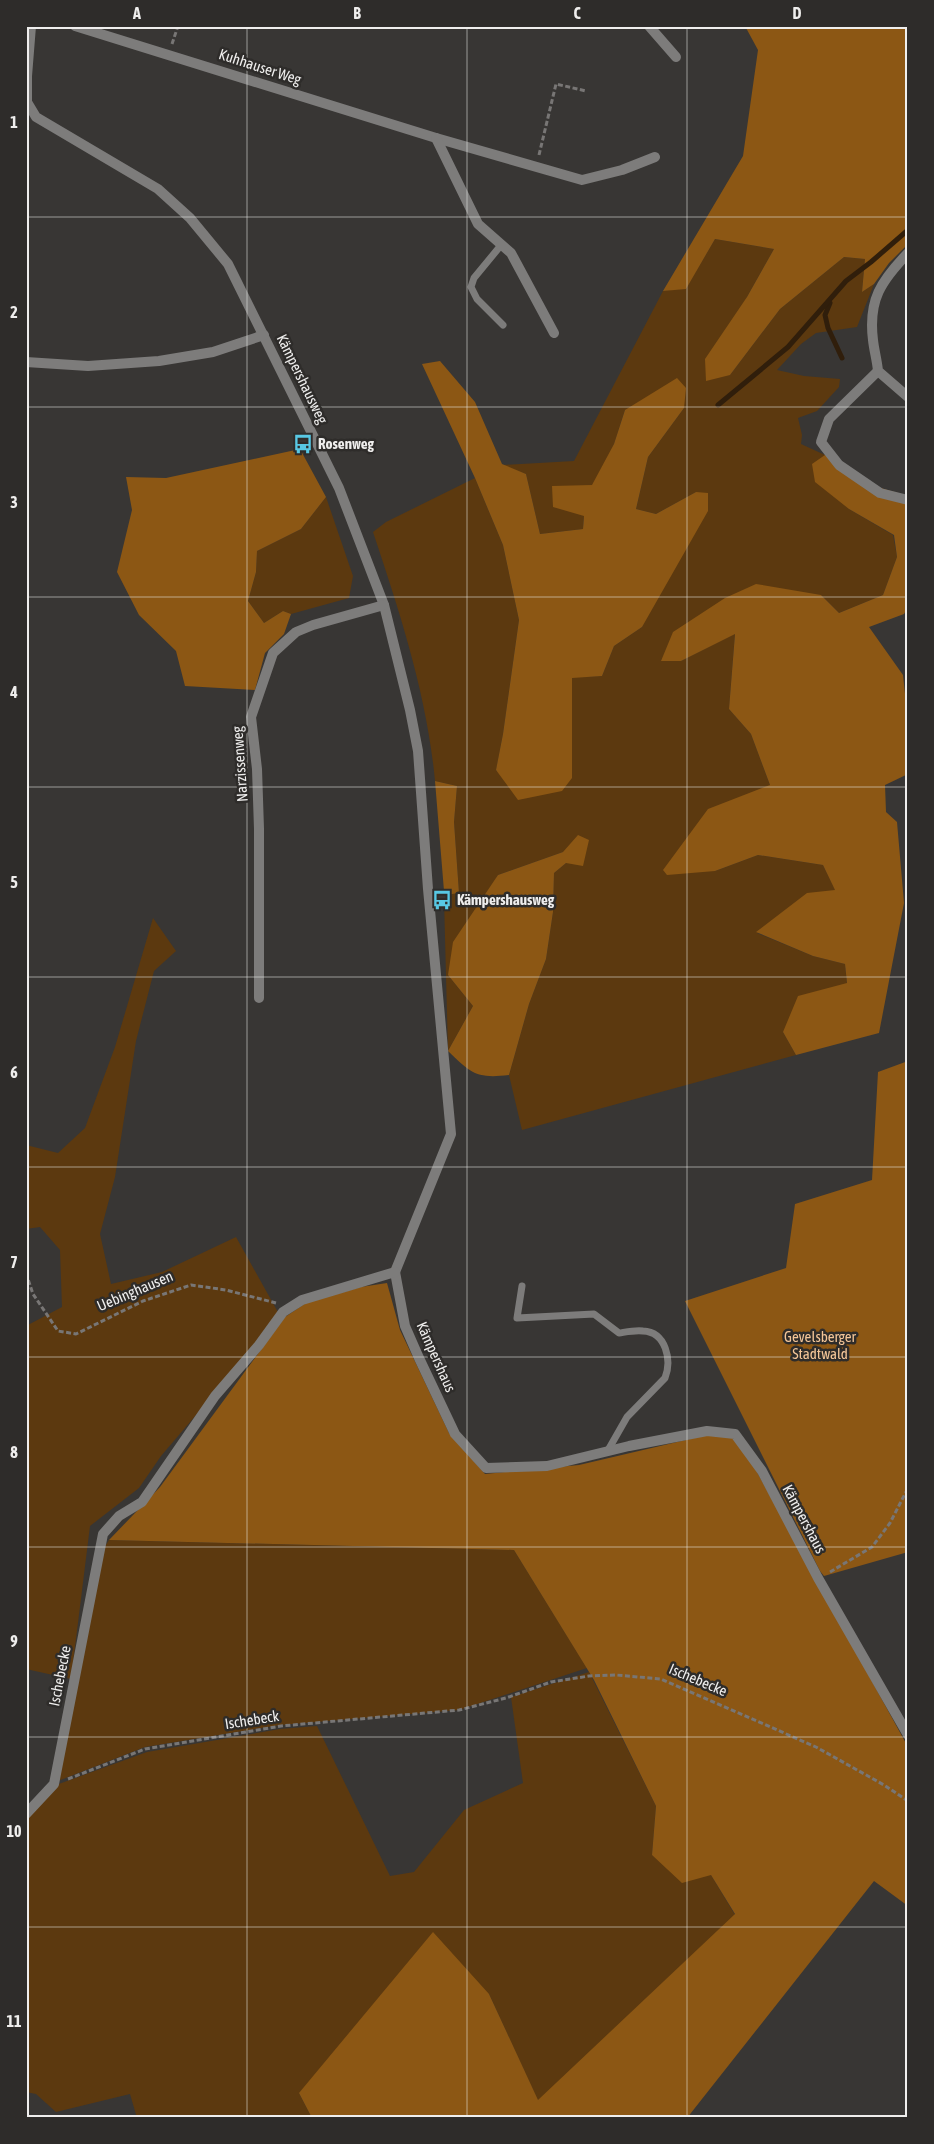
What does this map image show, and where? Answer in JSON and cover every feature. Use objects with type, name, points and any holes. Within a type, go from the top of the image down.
[{"type":"street","name":"Kämpershausweg","points":[[32,26],[27,76],[27,102],[36,117],[158,189],[190,218],[228,264],[340,488],[384,605],[410,710],[418,751],[428,889],[452,1134],[394,1272]]},
{"type":"street","name":"Kuhhauser Weg","points":[[75,26],[436,138],[582,180],[622,170],[655,157]]},
{"type":"street","points":[[649,26],[676,57]]},
{"type":"street","points":[[436,138],[478,224],[511,253],[554,334]]},
{"type":"street","points":[[908,253],[890,271],[879,288],[873,305],[873,341],[877,355],[878,371],[908,397]]},
{"type":"street","points":[[26,362],[88,366],[159,361],[213,352],[264,335]]},
{"type":"street","points":[[878,371],[829,419],[821,442],[839,465],[880,493],[908,500]]},
{"type":"street","name":"Narzissenweg","points":[[259,998],[258,809],[257,770],[252,717],[273,653],[296,632],[313,625],[384,605]]},
{"type":"street","points":[[291,1307],[302,1300],[394,1272]]},
{"type":"street","name":"Kämpershaus","points":[[394,1272],[405,1326],[418,1358],[456,1434],[486,1468],[548,1466],[629,1446],[707,1431],[735,1434],[762,1471],[818,1578],[908,1735]]},
{"type":"street","name":"Ischebecke","points":[[54,1784],[103,1534],[118,1516],[142,1502],[215,1396],[259,1345],[283,1312],[291,1307]]},
{"type":"street","points":[[26,1814],[54,1784]]},
{"type":"lane","points":[[502,244],[474,278],[471,287],[477,299],[503,325]]},
{"type":"lane","points":[[522,1286],[517,1318],[594,1314],[619,1333],[643,1330],[653,1333],[661,1340],[669,1362],[665,1378],[627,1417],[606,1452]]},
{"type":"path","points":[[168,54],[178,26]]},
{"type":"path","points":[[536,168],[556,84],[586,91]]},
{"type":"path","name":"Uebinghausen","points":[[26,1272],[33,1294],[58,1331],[76,1334],[142,1301],[191,1285],[226,1290],[291,1307]]},
{"type":"path","points":[[818,1578],[843,1566],[872,1548],[890,1523],[908,1488]]},
{"type":"path","name":"Ischebecke","points":[[460,1710],[506,1698],[551,1682],[590,1676],[661,1679],[816,1746],[908,1801]]},
{"type":"path","name":"Ischebeck","points":[[54,1784],[145,1749],[280,1726],[460,1710]]},
{"type":"shaded area","points":[[715,239],[774,249],[747,297],[730,375],[780,309],[844,257],[865,259],[862,292],[874,284],[857,327],[816,333],[801,344],[777,370],[804,376],[840,379],[839,387],[817,411],[798,418],[802,435],[801,444],[825,455],[849,509],[893,535],[897,557],[883,595],[839,613],[821,595],[661,660],[681,661],[735,633],[729,709],[751,734],[770,785],[715,871],[758,855],[823,865],[836,891],[757,933],[813,956],[845,964],[847,984],[783,1032],[796,1055],[522,1130],[509,1075],[529,1004],[546,959],[553,912],[554,873],[566,863],[563,852],[498,875],[448,975],[473,1006],[448,1051],[444,899],[446,899],[446,895],[459,893],[454,822],[457,786],[435,781],[426,717],[419,686],[393,593],[373,532],[386,522],[475,478],[503,545],[519,620],[496,771],[572,778],[572,677],[602,676],[614,646],[642,627],[696,492],[656,514],[636,509],[648,457],[684,408],[625,410],[614,444],[586,505],[583,529],[540,534],[526,474],[502,465],[574,461],[663,291],[686,288]]},
{"type":"shaded area","points":[[326,497],[353,576],[349,598],[291,614],[283,611],[264,623],[248,601],[256,572],[257,551],[301,529]]},
{"type":"shaded area","points":[[153,918],[176,951],[154,971],[136,1041],[115,1177],[100,1234],[111,1284],[162,1272],[236,1237],[279,1314],[243,1360],[161,1456],[139,1488],[90,1526],[71,1679],[26,1669],[26,1326],[62,1307],[60,1250],[40,1227],[26,1229],[26,1145],[58,1153],[85,1128],[115,1047]]},
{"type":"shaded area","points":[[109,1540],[514,1550],[587,1668],[459,1710],[281,1725],[145,1747],[58,1781],[104,1548]]},
{"type":"shaded area","points":[[589,1672],[656,1806],[652,1855],[711,1875],[735,1915],[538,2101],[489,1994],[299,2093],[312,2118],[137,2118],[130,2094],[56,2112],[36,2094],[26,2092],[26,1818],[56,1785],[147,1752],[280,1729],[317,1726],[390,1876],[414,1872],[464,1810],[523,1783],[511,1697]]},
{"type":"green space","points":[[745,26],[908,26],[908,244],[889,263],[874,284],[862,292],[865,259],[844,257],[780,309],[730,375],[706,381],[705,359],[747,297],[774,249],[715,239],[686,289],[663,291],[743,156],[758,50]]},
{"type":"green space","points":[[440,361],[475,402],[502,464],[526,474],[540,534],[583,529],[584,516],[553,507],[552,486],[592,485],[614,444],[625,410],[677,378],[686,388],[684,408],[648,457],[636,509],[656,514],[696,492],[708,493],[708,511],[642,627],[614,646],[602,676],[572,678],[572,778],[562,791],[518,800],[496,770],[519,620],[503,545],[475,478],[422,364]]},
{"type":"green space","points":[[300,449],[326,497],[301,529],[257,551],[256,572],[248,601],[264,623],[283,611],[291,614],[284,634],[265,653],[255,690],[185,686],[176,651],[139,615],[117,572],[132,510],[126,477],[166,478]]},
{"type":"green space","points":[[825,455],[867,484],[908,496],[908,607],[904,614],[869,627],[903,675],[908,722],[908,774],[885,785],[886,812],[897,822],[904,903],[879,1033],[796,1055],[783,1032],[798,996],[847,983],[845,964],[813,956],[756,932],[807,893],[835,890],[823,865],[758,855],[715,871],[667,875],[663,870],[708,809],[770,785],[751,734],[729,709],[735,634],[681,661],[661,661],[673,632],[725,598],[756,584],[821,595],[839,613],[883,595],[897,557],[894,535],[849,509],[815,482],[812,464]]},
{"type":"green space","points":[[435,781],[457,786],[454,822],[459,893],[446,895],[446,891],[444,891]]},
{"type":"green space","points":[[578,835],[589,840],[583,866],[566,863],[554,873],[553,912],[546,959],[529,1004],[509,1075],[489,1076],[475,1073],[448,1051],[473,1006],[448,975],[453,942],[498,875],[563,852]]},
{"type":"green space","name":"Gevelsberger Stadtwald","points":[[908,1061],[908,1552],[824,1576],[685,1301],[786,1268],[795,1204],[872,1180],[878,1072]]},
{"type":"green space","points":[[387,1283],[400,1330],[449,1433],[485,1474],[579,1465],[707,1435],[733,1438],[746,1452],[908,1747],[908,1906],[874,1881],[687,2118],[312,2118],[299,2093],[433,1932],[489,1994],[538,2100],[735,1914],[711,1875],[682,1883],[652,1855],[656,1806],[594,1680],[514,1550],[109,1540],[160,1487],[285,1317],[306,1303],[361,1287]]},
{"type":"waterway","points":[[718,405],[788,347],[846,281],[908,230]]},
{"type":"waterway","points":[[830,303],[825,315],[828,328],[842,358]]},
{"type":"place","name":"Rosenweg","points":[[303,444]]},
{"type":"place","name":"Kämpershausweg","points":[[442,900]]}]
